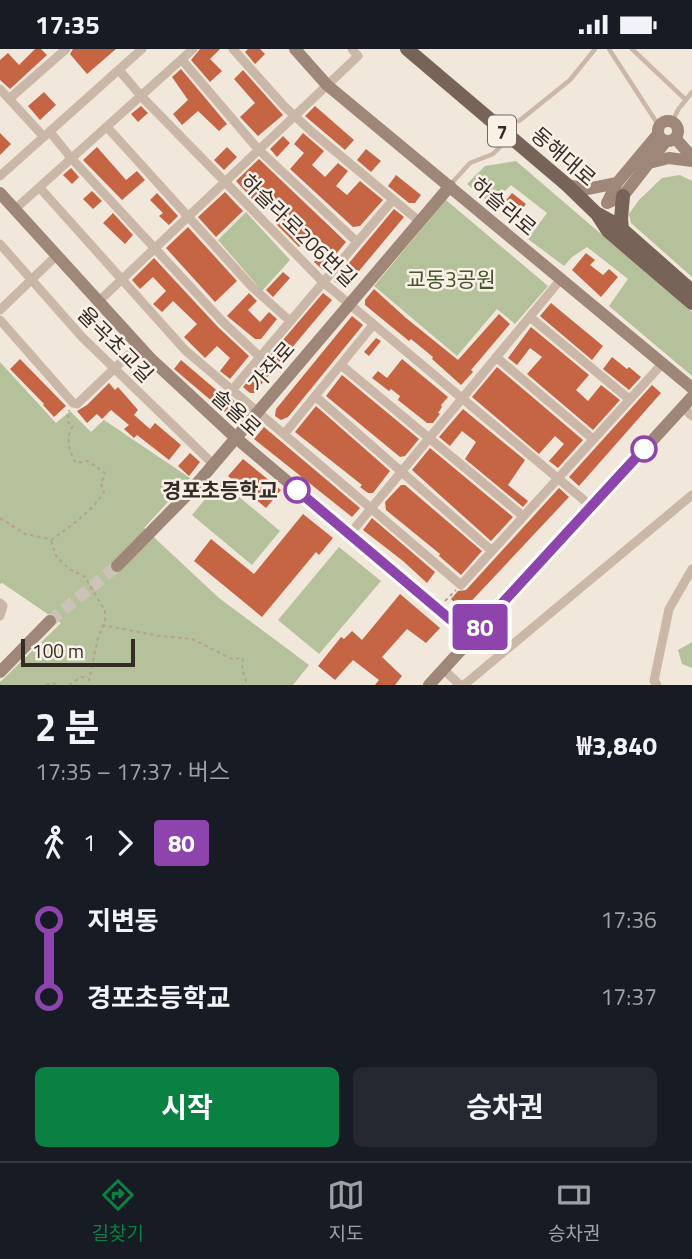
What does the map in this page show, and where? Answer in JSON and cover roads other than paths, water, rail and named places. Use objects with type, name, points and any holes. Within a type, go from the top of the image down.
[{"type":"main road","name":"동해대로","points":[[407,49],[566,185],[602,209],[692,291]]},
{"type":"main road","points":[[620,190],[622,229]]},
{"type":"main road","name":"동해대로","points":[[602,209],[608,231],[692,303]]},
{"type":"street","points":[[50,49],[57,57]]},
{"type":"street","points":[[9,99],[66,49]]},
{"type":"street","points":[[0,176],[142,49]]},
{"type":"street","points":[[14,210],[193,49]]},
{"type":"street","points":[[233,49],[294,115],[392,201],[419,221]]},
{"type":"street","name":"하슬라로","points":[[295,49],[327,85],[692,388]]},
{"type":"street","name":"하슬라로206번길","points":[[98,302],[358,55],[352,49]]},
{"type":"street","name":"하슬라로206번길","points":[[182,60],[258,149],[357,242]]},
{"type":"street","name":"하슬라로206번길","points":[[119,70],[141,96],[323,282],[590,506]]},
{"type":"street","points":[[0,89],[72,159],[223,322],[260,357]]},
{"type":"street","points":[[602,209],[665,135],[678,129],[672,122]]},
{"type":"street","points":[[107,127],[252,287],[290,321]]},
{"type":"street","points":[[566,185],[587,190],[620,190],[649,164],[665,135]]},
{"type":"street","points":[[665,135],[692,159]]},
{"type":"street","points":[[649,164],[669,158],[692,159]]},
{"type":"street","name":"가작로","points":[[117,566],[189,493],[450,186]]},
{"type":"street","points":[[40,188],[185,349],[461,585],[662,364]]},
{"type":"street","name":"솔올로","points":[[0,193],[139,345],[236,438],[471,637]]},
{"type":"street","points":[[233,389],[392,201]]},
{"type":"street","name":"율곡초교길","points":[[0,244],[82,337],[213,464]]},
{"type":"street","points":[[0,310],[56,256]]},
{"type":"street","points":[[349,535],[561,279]]},
{"type":"street","points":[[530,317],[629,399]]},
{"type":"street","points":[[0,320],[73,403],[77,404],[139,345]]},
{"type":"street","points":[[285,433],[373,325]]},
{"type":"street","points":[[496,357],[593,439]]},
{"type":"street","points":[[341,365],[523,516]]},
{"type":"street","points":[[315,396],[492,551]]},
{"type":"street","points":[[429,685],[590,506],[687,412],[692,397]]},
{"type":"street","points":[[443,669],[462,685],[468,684],[692,495]]},
{"type":"street","points":[[657,685],[654,681],[669,609],[692,569]]},
{"type":"street","points":[[0,603],[3,606],[0,616]]},
{"type":"street","points":[[0,672],[50,621]]},
{"type":"lane","points":[[519,121],[570,80],[595,49]]},
{"type":"lane","points":[[609,49],[665,135]]},
{"type":"lane","points":[[632,49],[686,100]]},
{"type":"lane","points":[[672,122],[692,92]]},
{"type":"lane","points":[[450,186],[470,163],[493,153],[504,143]]},
{"type":"tunnel","points":[[50,621],[117,566]]},
{"type":"place","name":"경포초등학교","points":[[297,490]]},
{"type":"park label","name":"교동3공원","points":[[451,279]]}]
